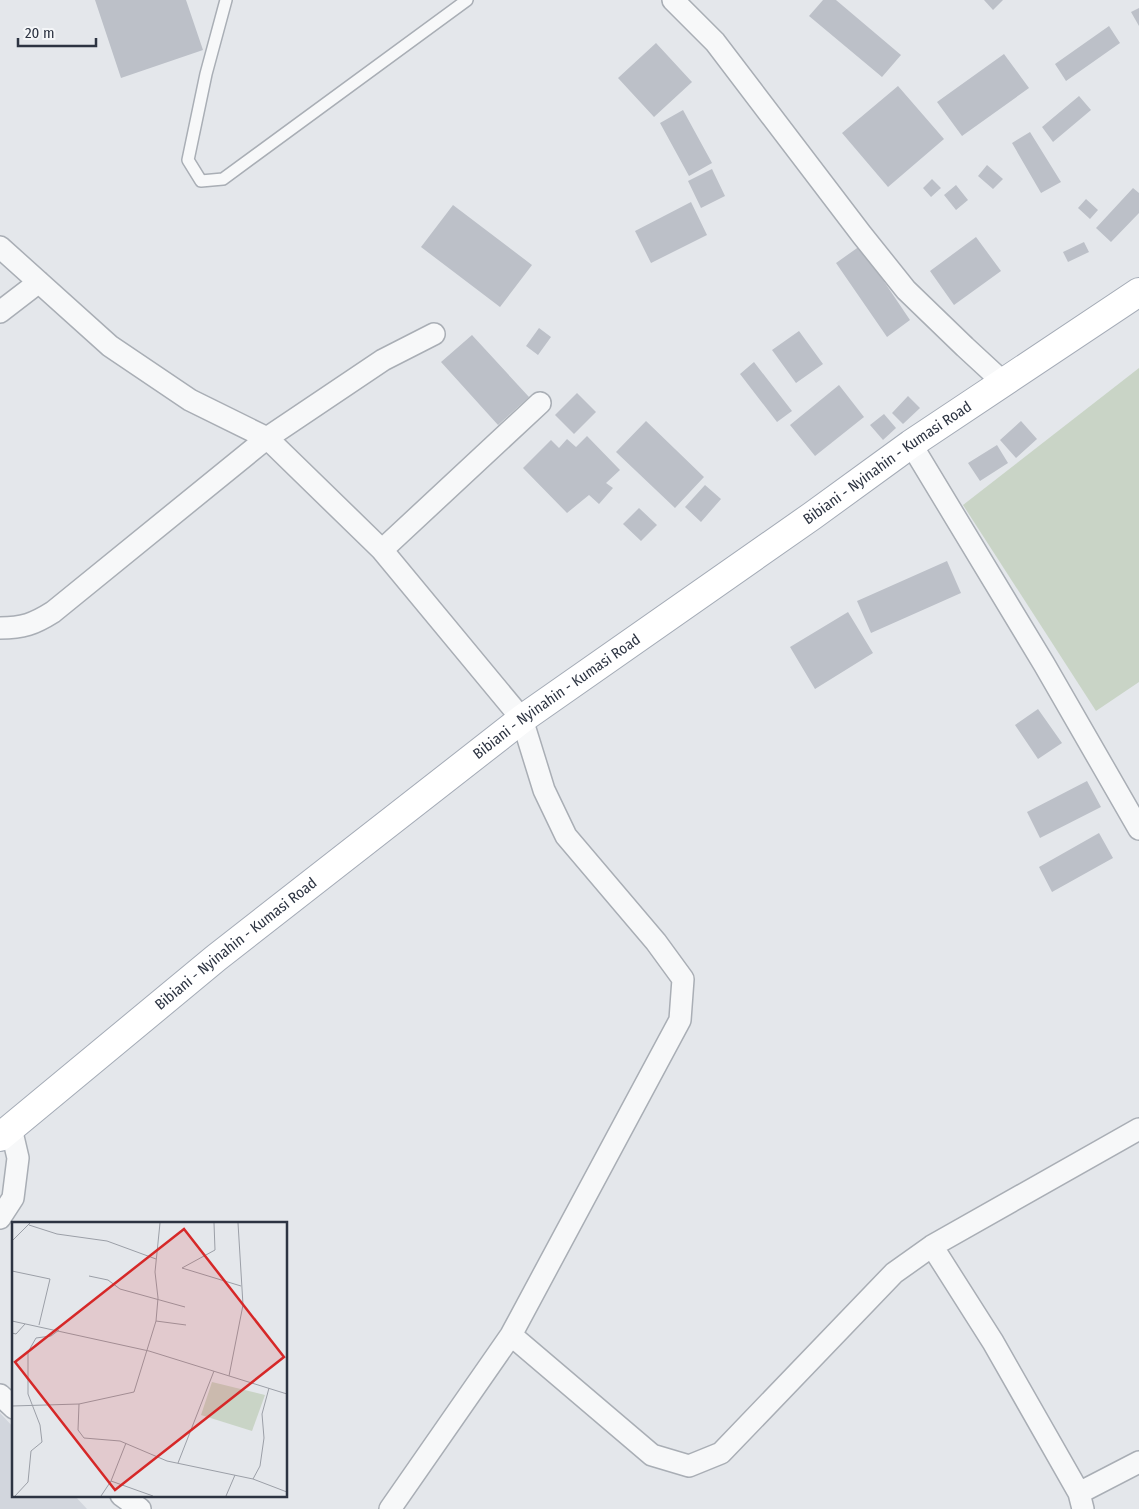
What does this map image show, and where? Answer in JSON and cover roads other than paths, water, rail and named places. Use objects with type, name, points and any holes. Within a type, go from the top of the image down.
[{"type":"main road","name":"Bibiani - Nyinahin - Kumasi Road","points":[[6,1132],[216,958],[522,719],[812,516],[911,444],[1139,292]]},
{"type":"street","points":[[673,0],[715,42],[906,290],[1004,383]]},
{"type":"street","points":[[0,247],[110,346],[190,400],[266,438],[382,550],[522,719],[544,790],[566,836],[656,942],[684,979],[680,1020],[511,1335],[390,1509]]},
{"type":"street","points":[[0,312],[40,282]]},
{"type":"street","points":[[0,628],[15,628],[35,623],[53,612],[266,438],[383,360],[434,334]]},
{"type":"street","points":[[382,550],[540,402]]},
{"type":"street","points":[[911,444],[1044,664],[1139,829]]},
{"type":"street","points":[[511,1335],[652,1455],[690,1466],[721,1453],[894,1273],[932,1246],[1139,1129]]},
{"type":"street","points":[[0,1218],[12,1198],[18,1158],[6,1132]]},
{"type":"street","points":[[932,1246],[992,1342],[1081,1501],[1139,1462]]},
{"type":"street","points":[[0,1395],[12,1406]]},
{"type":"street","points":[[122,1496],[140,1509]]},
{"type":"lane","points":[[226,0],[206,74],[188,160],[202,181],[223,180],[467,0]]}]
